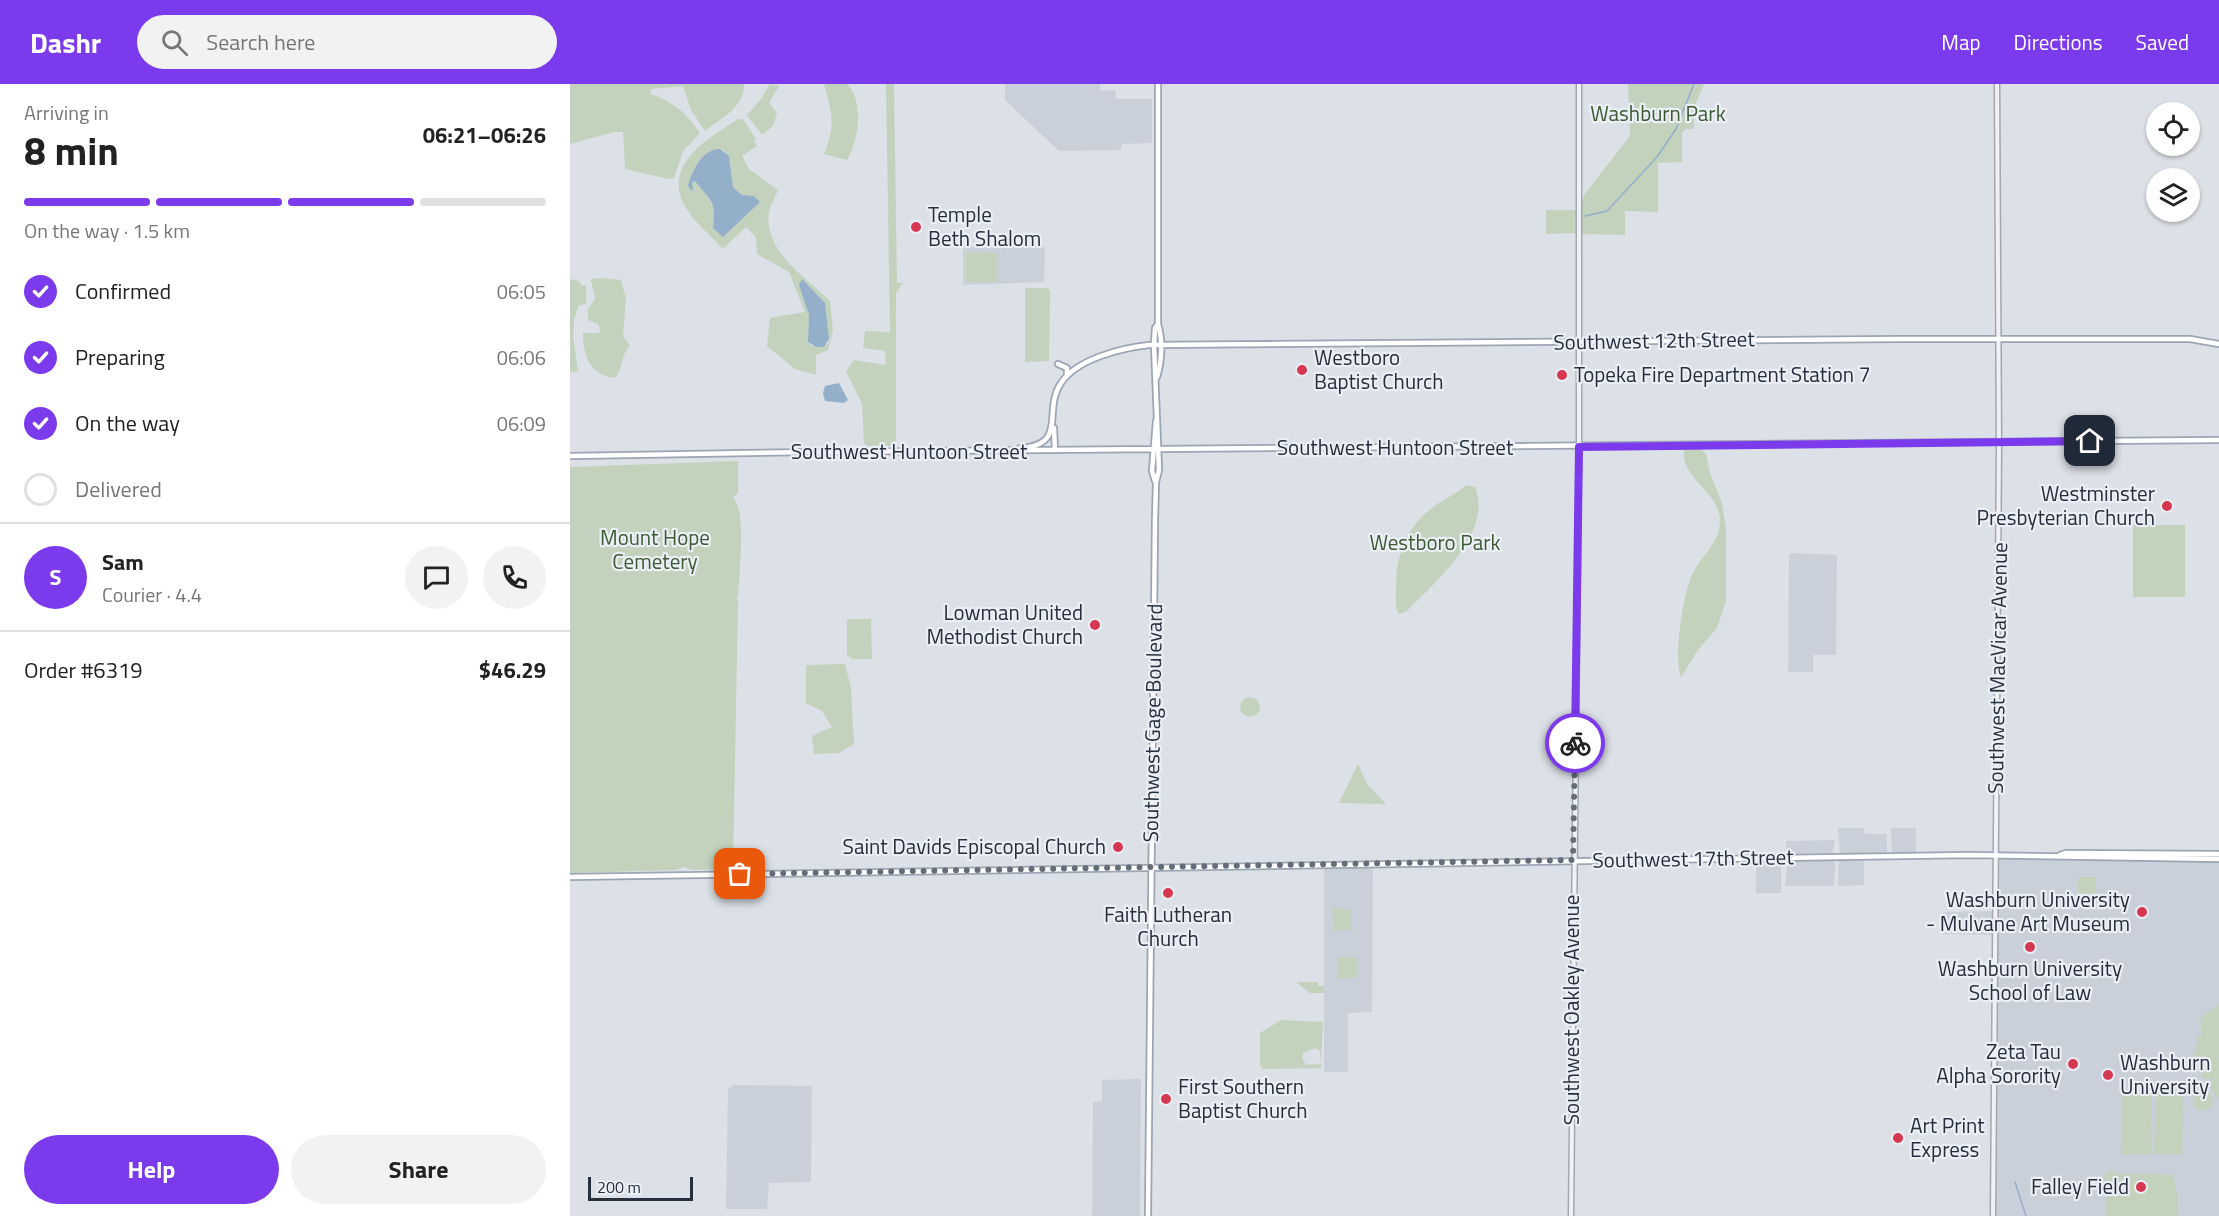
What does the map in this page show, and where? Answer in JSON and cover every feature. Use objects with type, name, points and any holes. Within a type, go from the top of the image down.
[{"type":"main road","name":"Southwest Gage Boulevard","points":[[1148,1216],[1158,345],[1155,328],[1158,324],[1158,84]]},
{"type":"main road","name":"Southwest 12th Street","points":[[1066,377],[1090,362],[1158,345],[1998,339],[2190,339],[2219,344]]},
{"type":"main road","points":[[1009,452],[1035,447],[1046,440],[1052,428],[1053,407],[1057,391],[1066,377],[1067,368],[1058,364]]},
{"type":"main road","points":[[1053,407],[1055,450]]},
{"type":"main road","name":"Southwest Huntoon Street","points":[[570,456],[2219,440]]},
{"type":"main road","name":"Southwest 17th Street","points":[[570,877],[1573,860],[2060,855],[2066,853],[2219,854]]},
{"type":"main road","name":"Southwest 17th Street","points":[[2060,855],[2066,858],[2219,859]]},
{"type":"street","name":"Southwest Oakley Avenue","points":[[1571,1216],[1579,447],[1579,84]]},
{"type":"street","name":"Southwest MacVicar Avenue","points":[[1993,1216],[1999,442],[1997,84]]},
{"type":"shaded area","points":[[1005,84],[1100,84],[1100,91],[1115,90],[1116,99],[1152,99],[1152,143],[1122,144],[1121,150],[1059,151],[1005,100]]},
{"type":"shaded area","points":[[1043,246],[1045,249],[1044,282],[963,285],[963,247]]},
{"type":"shaded area","points":[[1792,553],[1837,555],[1836,655],[1813,655],[1813,672],[1788,672],[1789,555]]},
{"type":"shaded area","points":[[1838,828],[1864,828],[1865,834],[1887,834],[1887,852],[1840,854]]},
{"type":"shaded area","points":[[1891,828],[1916,828],[1916,853],[1892,852]]},
{"type":"shaded area","points":[[1835,840],[1832,854],[1786,853],[1786,841]]},
{"type":"shaded area","name":"Washburn University","points":[[2002,857],[2219,860],[2219,1216],[1995,1216],[1997,935],[1943,934],[1943,912],[1997,911],[1998,862]]},
{"type":"shaded area","points":[[1864,858],[1864,885],[1838,886],[1839,860]]},
{"type":"shaded area","points":[[1832,859],[1835,863],[1834,886],[1785,886],[1788,860]]},
{"type":"shaded area","points":[[1756,860],[1781,861],[1781,893],[1756,893]]},
{"type":"shaded area","points":[[1373,866],[1372,1012],[1348,1013],[1348,1072],[1324,1072],[1324,867]]},
{"type":"shaded area","points":[[1141,1079],[1140,1216],[1092,1216],[1093,1102],[1102,1101],[1102,1080]]},
{"type":"shaded area","points":[[733,1085],[812,1086],[811,1182],[769,1183],[767,1209],[726,1209],[728,1089]]},
{"type":"green space","points":[[570,84],[744,84],[741,99],[736,106],[705,131],[691,110],[683,86],[652,89],[650,94],[666,100],[678,109],[690,119],[700,133],[683,151],[674,178],[668,179],[625,169],[623,132],[614,132],[570,144]]},
{"type":"green space","points":[[770,84],[779,86],[769,103],[777,113],[773,126],[762,135],[747,115]]},
{"type":"green space","points":[[824,84],[847,84],[856,100],[857,132],[847,160],[824,154],[832,119]]},
{"type":"green space","points":[[886,84],[894,84],[897,283],[903,283],[896,293],[896,439],[894,446],[867,446],[864,443],[862,404],[846,371],[854,360],[886,365],[885,351],[863,348],[865,331],[890,332]]},
{"type":"green space","name":"Washburn Park","points":[[1628,84],[1704,84],[1694,108],[1694,129],[1686,129],[1682,132],[1682,162],[1658,163],[1658,212],[1625,211],[1625,235],[1582,234],[1581,207],[1584,195],[1630,136]]},
{"type":"green space","points":[[738,119],[743,119],[756,139],[754,142],[757,146],[742,156],[749,169],[778,190],[769,212],[769,226],[779,251],[830,301],[833,331],[828,350],[816,355],[816,375],[795,369],[767,346],[770,318],[805,312],[789,272],[757,254],[756,237],[746,227],[723,249],[690,214],[680,193],[679,179],[683,166],[691,154]],"holes":[[[717,149],[723,150],[730,160],[733,187],[742,195],[754,196],[738,222],[723,236],[713,228],[715,213],[711,202],[695,181],[692,183],[690,180],[701,159]],[[799,285],[825,303],[829,342],[824,347],[812,346],[808,342],[809,315]]]},
{"type":"green space","points":[[1546,210],[1577,210],[1576,233],[1546,234]]},
{"type":"green space","points":[[966,252],[997,253],[997,282],[966,282]]},
{"type":"green space","points":[[570,279],[579,281],[582,286],[586,285],[586,304],[579,305],[574,319],[573,336],[578,371],[570,372]]},
{"type":"green space","points":[[591,279],[621,280],[626,299],[623,336],[630,346],[615,378],[594,369],[584,349],[583,333],[600,333],[599,325],[588,320],[588,309],[595,299]]},
{"type":"green space","points":[[1025,288],[1048,288],[1050,291],[1049,361],[1025,362]]},
{"type":"green space","points":[[1699,448],[1706,454],[1710,473],[1722,503],[1726,527],[1726,601],[1717,628],[1698,650],[1681,677],[1678,656],[1680,625],[1689,582],[1717,535],[1720,521],[1714,501],[1688,469],[1684,459],[1684,449]]},
{"type":"green space","name":"Mount Hope Cemetery","points":[[738,461],[738,493],[733,497],[740,516],[741,544],[738,596],[736,596],[738,601],[733,869],[693,870],[683,867],[676,870],[570,873],[570,467]]},
{"type":"green space","name":"Westboro Park","points":[[1467,485],[1475,487],[1479,504],[1476,522],[1469,539],[1445,572],[1406,612],[1399,614],[1396,608],[1398,563],[1411,531],[1426,513]]},
{"type":"green space","points":[[2133,525],[2185,525],[2185,597],[2133,597]]},
{"type":"green space","points":[[847,619],[871,619],[872,659],[853,659],[847,655]]},
{"type":"green space","points":[[845,664],[851,688],[854,744],[839,753],[814,754],[812,736],[832,727],[822,711],[806,703],[806,665]]},
{"type":"green space","points":[[1250,697],[1257,700],[1260,707],[1257,714],[1250,717],[1243,714],[1240,707],[1243,700]]},
{"type":"green space","points":[[1358,764],[1367,784],[1386,804],[1339,803]]},
{"type":"green space","points":[[2079,877],[2096,877],[2096,894],[2079,894],[2077,886]]},
{"type":"green space","points":[[1332,908],[1352,909],[1352,929],[1333,931]]},
{"type":"green space","points":[[1357,957],[1357,978],[1338,978],[1338,958]]},
{"type":"green space","points":[[1296,982],[1318,982],[1318,986],[1324,986],[1324,993],[1310,993]]},
{"type":"green space","points":[[2219,1004],[2219,1100],[2212,1091],[2211,1079],[2202,1079],[2202,1067],[2197,1067],[2194,1055],[2198,1036],[2202,1035],[2202,1026],[2199,1026],[2202,1017]]},
{"type":"green space","points":[[1281,1020],[1323,1022],[1321,1068],[1263,1069],[1260,1065],[1260,1033]],"holes":[[[1316,1048],[1320,1051],[1321,1064],[1306,1065],[1302,1058],[1303,1053]]]},
{"type":"green space","points":[[2122,1090],[2152,1090],[2151,1155],[2121,1154]]},
{"type":"green space","points":[[2156,1090],[2184,1091],[2182,1154],[2154,1154]]},
{"type":"green space","points":[[2199,1091],[2207,1091],[2213,1097],[2213,1105],[2207,1111],[2199,1111],[2193,1105],[2193,1097]]},
{"type":"green space","name":"Falley Field","points":[[2111,1169],[2115,1173],[2173,1175],[2178,1199],[2177,1216],[2106,1216],[2106,1181],[2102,1177]]},
{"type":"water","points":[[720,149],[729,156],[733,187],[742,195],[754,196],[760,202],[723,237],[713,228],[712,202],[695,181],[692,183],[693,192],[688,186],[695,168],[703,157]]},
{"type":"water","points":[[802,279],[825,303],[829,339],[824,347],[816,347],[808,342],[809,315],[799,285]]},
{"type":"water","points":[[839,383],[848,400],[844,403],[825,401],[823,393],[825,386]]},
{"type":"waterway","points":[[1585,216],[1607,211],[1657,157],[1676,129],[1694,84]]},
{"type":"waterway","points":[[2015,1182],[2026,1216]]},
{"type":"way so far","points":[[740,874],[1573,860],[1575,743]]},
{"type":"place","name":"Temple Beth Shalom","points":[[916,227]]},
{"type":"place","name":"Westboro Baptist Church","points":[[1302,370]]},
{"type":"place","name":"Topeka Fire Department Station 7","points":[[1562,375]]},
{"type":"place","name":"Westminster Presbyterian Church","points":[[2167,506]]},
{"type":"place","name":"Lowman United Methodist Church","points":[[1095,625]]},
{"type":"place","name":"Saint Davids Episcopal Church","points":[[1118,847]]},
{"type":"place","name":"Faith Lutheran Church","points":[[1168,893]]},
{"type":"place","name":"Washburn University - Mulvane Art Museum","points":[[2142,912]]},
{"type":"place","name":"Washburn University School of Law","points":[[2030,947]]},
{"type":"place","name":"Zeta Tau Alpha Sorority","points":[[2073,1064]]},
{"type":"place","name":"Washburn University","points":[[2108,1075]]},
{"type":"place","name":"First Southern Baptist Church","points":[[1166,1099]]},
{"type":"place","name":"Art Print Express","points":[[1898,1138]]},
{"type":"place","name":"Falley Field","points":[[2141,1187]]},
{"type":"route","points":[[1575,743],[1579,447],[2090,441]]}]
